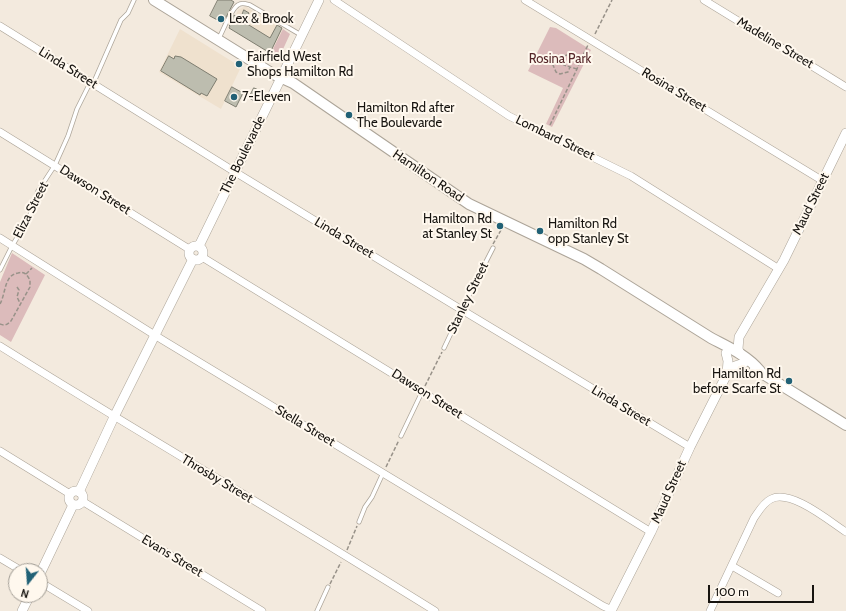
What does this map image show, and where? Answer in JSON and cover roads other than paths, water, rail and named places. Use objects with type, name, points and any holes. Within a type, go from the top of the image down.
[{"type":"main road","name":"Hamilton Road","points":[[154,0],[281,78],[295,85],[469,204],[584,259],[742,359],[753,362],[760,371],[846,425]]},
{"type":"street","name":"The Boulevarde","points":[[199,246],[319,0]]},
{"type":"street","name":"Lombard Street","points":[[334,0],[509,116],[631,176],[779,269]]},
{"type":"street","name":"Rosina Street","points":[[525,0],[823,181]]},
{"type":"street","name":"Madeline Street","points":[[704,0],[846,87]]},
{"type":"street","name":"Linda Street","points":[[0,26],[235,172],[690,447]]},
{"type":"street","name":"Dawson Street","points":[[0,132],[189,249]]},
{"type":"street","name":"Maud Street","points":[[739,337],[779,269],[846,133]]},
{"type":"street","name":"Stella Street","points":[[0,238],[155,335],[611,611]]},
{"type":"street","points":[[195,245],[199,246],[203,252],[202,256],[199,259],[193,259],[189,255],[189,249],[195,245]]},
{"type":"street","name":"Dawson Street","points":[[202,256],[651,532]]},
{"type":"street","points":[[73,505],[78,505],[82,501],[82,495],[80,492],[114,418],[193,259]]},
{"type":"street","points":[[724,348],[739,337]]},
{"type":"street","points":[[739,337],[738,349],[742,359]]},
{"type":"street","name":"Throsby Street","points":[[0,346],[114,418],[345,555],[435,611]]},
{"type":"street","name":"Maud Street","points":[[724,348],[728,361],[727,374]]},
{"type":"street","name":"Maud Street","points":[[611,611],[727,374],[742,359]]},
{"type":"street","points":[[0,451],[70,494]]},
{"type":"street","points":[[70,494],[75,491],[80,492]]},
{"type":"street","points":[[70,494],[69,500],[73,505]]},
{"type":"street","points":[[710,611],[754,518],[763,505],[772,498],[785,497],[799,502],[846,532]]},
{"type":"street","name":"Evans Street","points":[[82,501],[262,611]]},
{"type":"street","points":[[45,563],[73,505]]},
{"type":"street","points":[[732,566],[778,593]]},
{"type":"street","points":[[48,587],[88,611]]},
{"type":"lane","name":"Eliza Street","points":[[0,270],[12,246],[29,218],[38,191],[55,165],[68,136],[77,109],[88,87],[93,84],[120,20],[128,14],[134,0]]},
{"type":"lane","points":[[219,40],[234,10],[238,5],[244,3],[250,5],[302,36]]},
{"type":"lane","name":"Stanley Street","points":[[444,348],[493,248]]},
{"type":"lane","points":[[401,436],[423,391]]},
{"type":"lane","points":[[359,522],[365,507],[372,497],[383,473]]},
{"type":"lane","points":[[317,611],[328,587]]},
{"type":"place","name":"Lex & Brook","points":[[221,19]]},
{"type":"place","name":"Fairfield West Shops Hamilton Rd","points":[[239,64]]},
{"type":"place","name":"7-Eleven","points":[[234,97]]},
{"type":"place","name":"Hamilton Rd after The Boulevarde","points":[[349,115]]},
{"type":"place","name":"Hamilton Rd at Stanley St","points":[[500,226]]},
{"type":"place","name":"Hamilton Rd opp Stanley St","points":[[540,231]]},
{"type":"place","name":"Hamilton Rd before Scarfe St","points":[[789,381]]},
{"type":"park label","name":"Rosina Park","points":[[560,59]]}]
